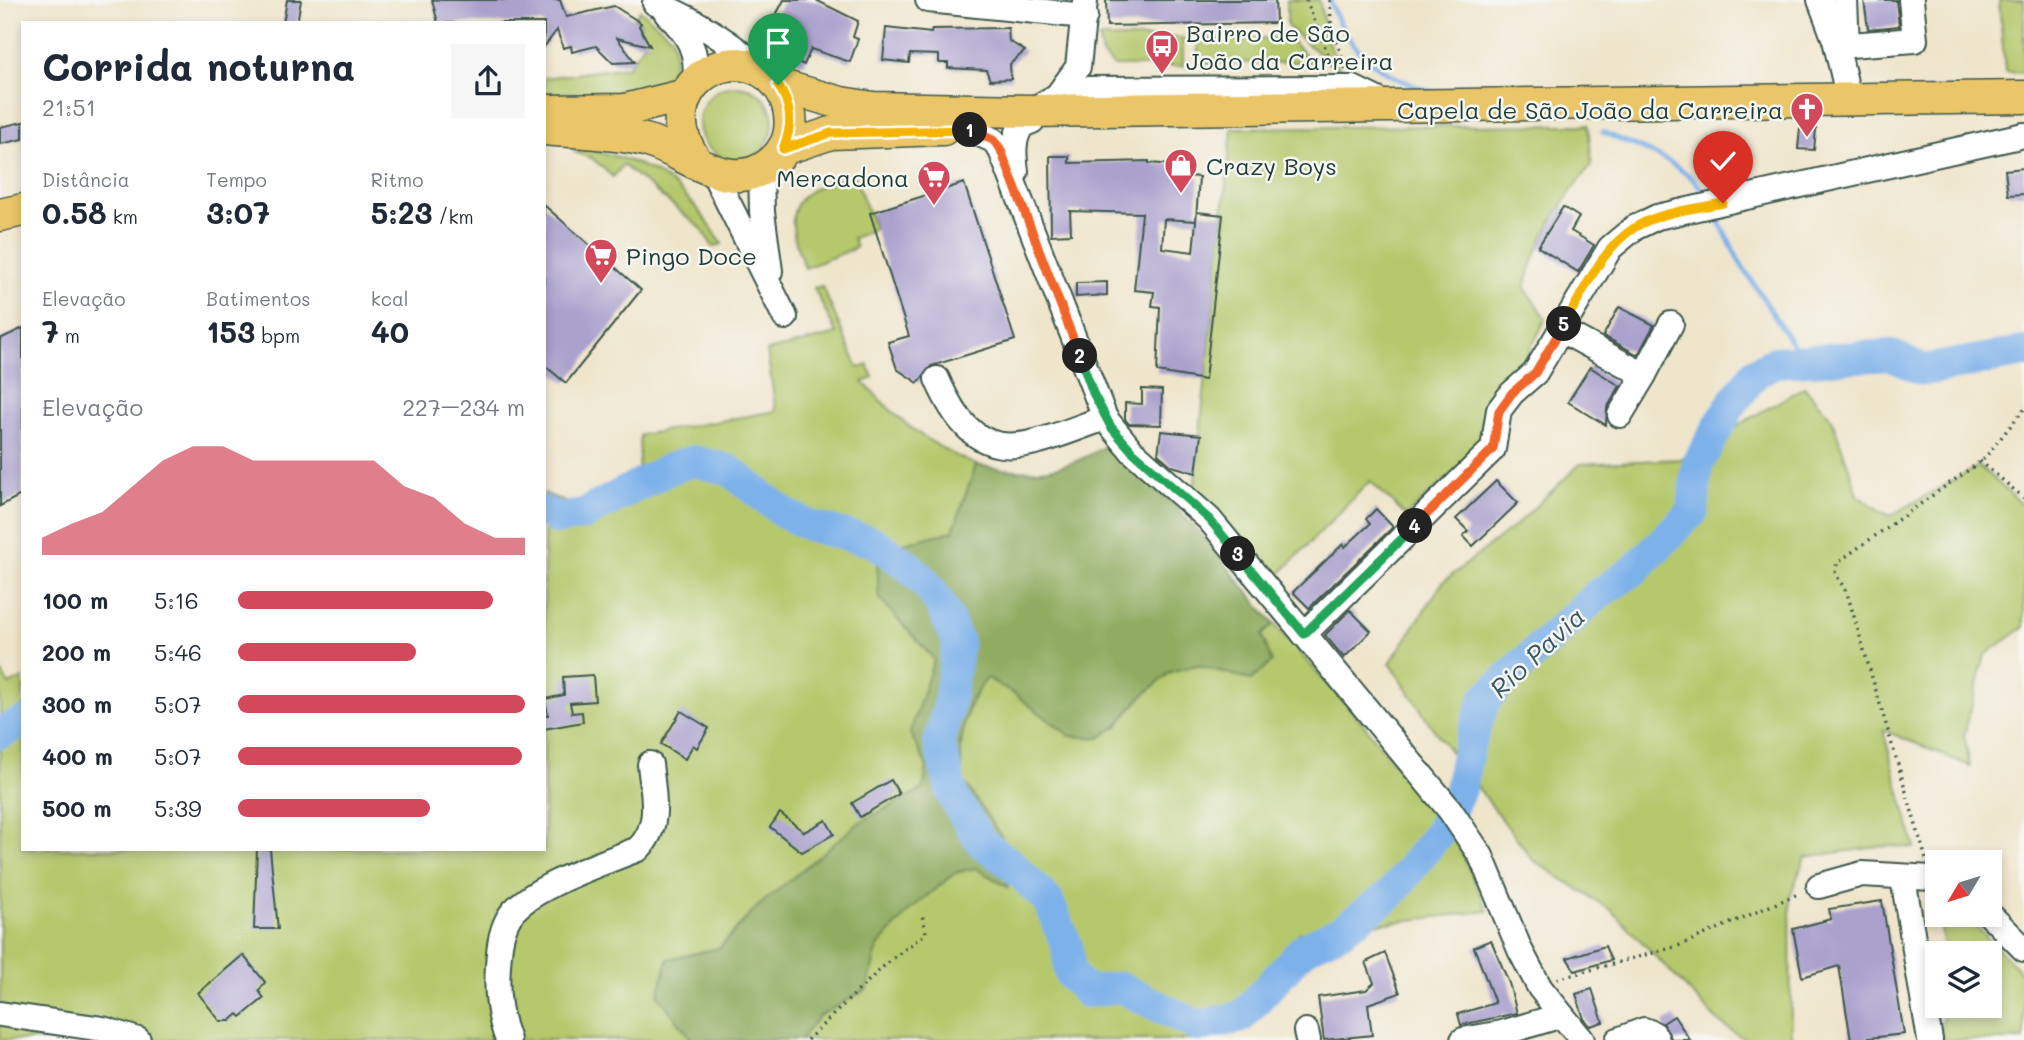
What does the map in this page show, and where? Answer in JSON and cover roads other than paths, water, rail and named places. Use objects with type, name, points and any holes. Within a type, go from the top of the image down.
[{"type":"main road","points":[[546,111],[625,110],[690,88],[723,66],[740,65],[773,80],[841,103],[873,108],[1205,108],[2024,97]]},
{"type":"main road","points":[[772,160],[791,123],[785,96],[773,80]]},
{"type":"main road","points":[[690,88],[680,112],[680,130],[686,146],[704,165]]},
{"type":"main road","points":[[546,129],[628,136],[667,148],[736,177],[831,133],[968,128],[1040,109]]},
{"type":"main road","points":[[0,215],[21,210]]},
{"type":"street","points":[[928,0],[1085,8],[1082,43],[1075,73],[1022,125],[1014,145],[1017,187]]},
{"type":"street","points":[[1819,0],[1842,46]]},
{"type":"street","points":[[1845,0],[1842,46],[1849,99]]},
{"type":"street","points":[[1842,46],[1915,40],[1911,0]]},
{"type":"street","points":[[653,2],[686,16],[729,41],[773,80]]},
{"type":"street","points":[[653,2],[685,30],[695,51],[690,88]]},
{"type":"street","points":[[1082,43],[1092,71],[1111,89]]},
{"type":"street","points":[[1040,109],[1078,89],[1353,88],[1388,105]]},
{"type":"street","points":[[968,128],[993,140],[1017,187],[1105,418],[1132,451],[1209,519],[1448,808],[1481,856],[1520,950],[1537,983],[1559,1016],[1582,1040]]},
{"type":"street","points":[[1304,634],[1493,449],[1499,411],[1512,393],[1535,373],[1610,248],[1646,223],[1711,205],[2024,135]]},
{"type":"street","points":[[772,160],[762,212],[772,285]]},
{"type":"street","points":[[704,165],[772,285],[785,317]]},
{"type":"street","points":[[1620,415],[1671,324]]},
{"type":"street","points":[[1561,330],[1644,376]]},
{"type":"street","points":[[937,379],[950,409],[971,430],[989,442],[1011,448],[1105,418]]},
{"type":"street","points":[[508,1040],[502,1026],[496,983],[499,943],[509,917],[538,891],[638,849],[649,838],[654,821],[650,764]]},
{"type":"street","points":[[1819,887],[1862,874],[1925,878]]},
{"type":"street","points":[[1903,878],[1930,1040]]},
{"type":"street","points":[[2002,927],[2024,949]]},
{"type":"street","points":[[0,1014],[103,1029],[138,1040]]},
{"type":"street","points":[[1463,1040],[1502,1037],[1559,1016]]},
{"type":"street","points":[[1619,1040],[1644,1030],[1654,1034],[1657,1040]]},
{"type":"waterway","name":"Rio Pavia","points":[[1330,0],[1345,33],[1368,59],[1397,78],[1431,91]]},
{"type":"waterway","name":"Rio Pavia","points":[[1603,132],[1676,166],[1700,186],[1708,199]]},
{"type":"waterway","name":"Rio Pavia","points":[[1714,211],[1739,261],[1804,362]]},
{"type":"waterway","name":"Rio Pavia","points":[[546,512],[558,519],[582,515],[669,469],[694,461],[729,470],[784,513],[810,526],[873,542],[906,564],[924,581],[942,607],[958,642],[948,708],[939,743],[953,797],[982,843],[1011,864],[1048,901],[1067,946],[1070,974],[1087,992],[1120,987],[1198,1026],[1241,1017],[1303,949],[1342,930],[1391,894],[1440,831],[1460,789],[1469,746],[1485,699],[1598,594],[1633,571],[1693,511],[1697,465],[1729,408],[1755,373],[1775,362],[1890,355],[1924,370],[2024,352]]},
{"type":"waterway","name":"Rio Pavia","points":[[0,733],[21,723]]},
{"type":"place","name":"Bairro de São João da Carreira","points":[[1162,76]]},
{"type":"place","name":"Capela de São João da Carreira","points":[[1807,139]]},
{"type":"place","name":"Crazy Boys","points":[[1181,195]]},
{"type":"place","name":"Mercadona","points":[[934,207]]},
{"type":"place","name":"Pingo Doce","points":[[601,285]]}]
